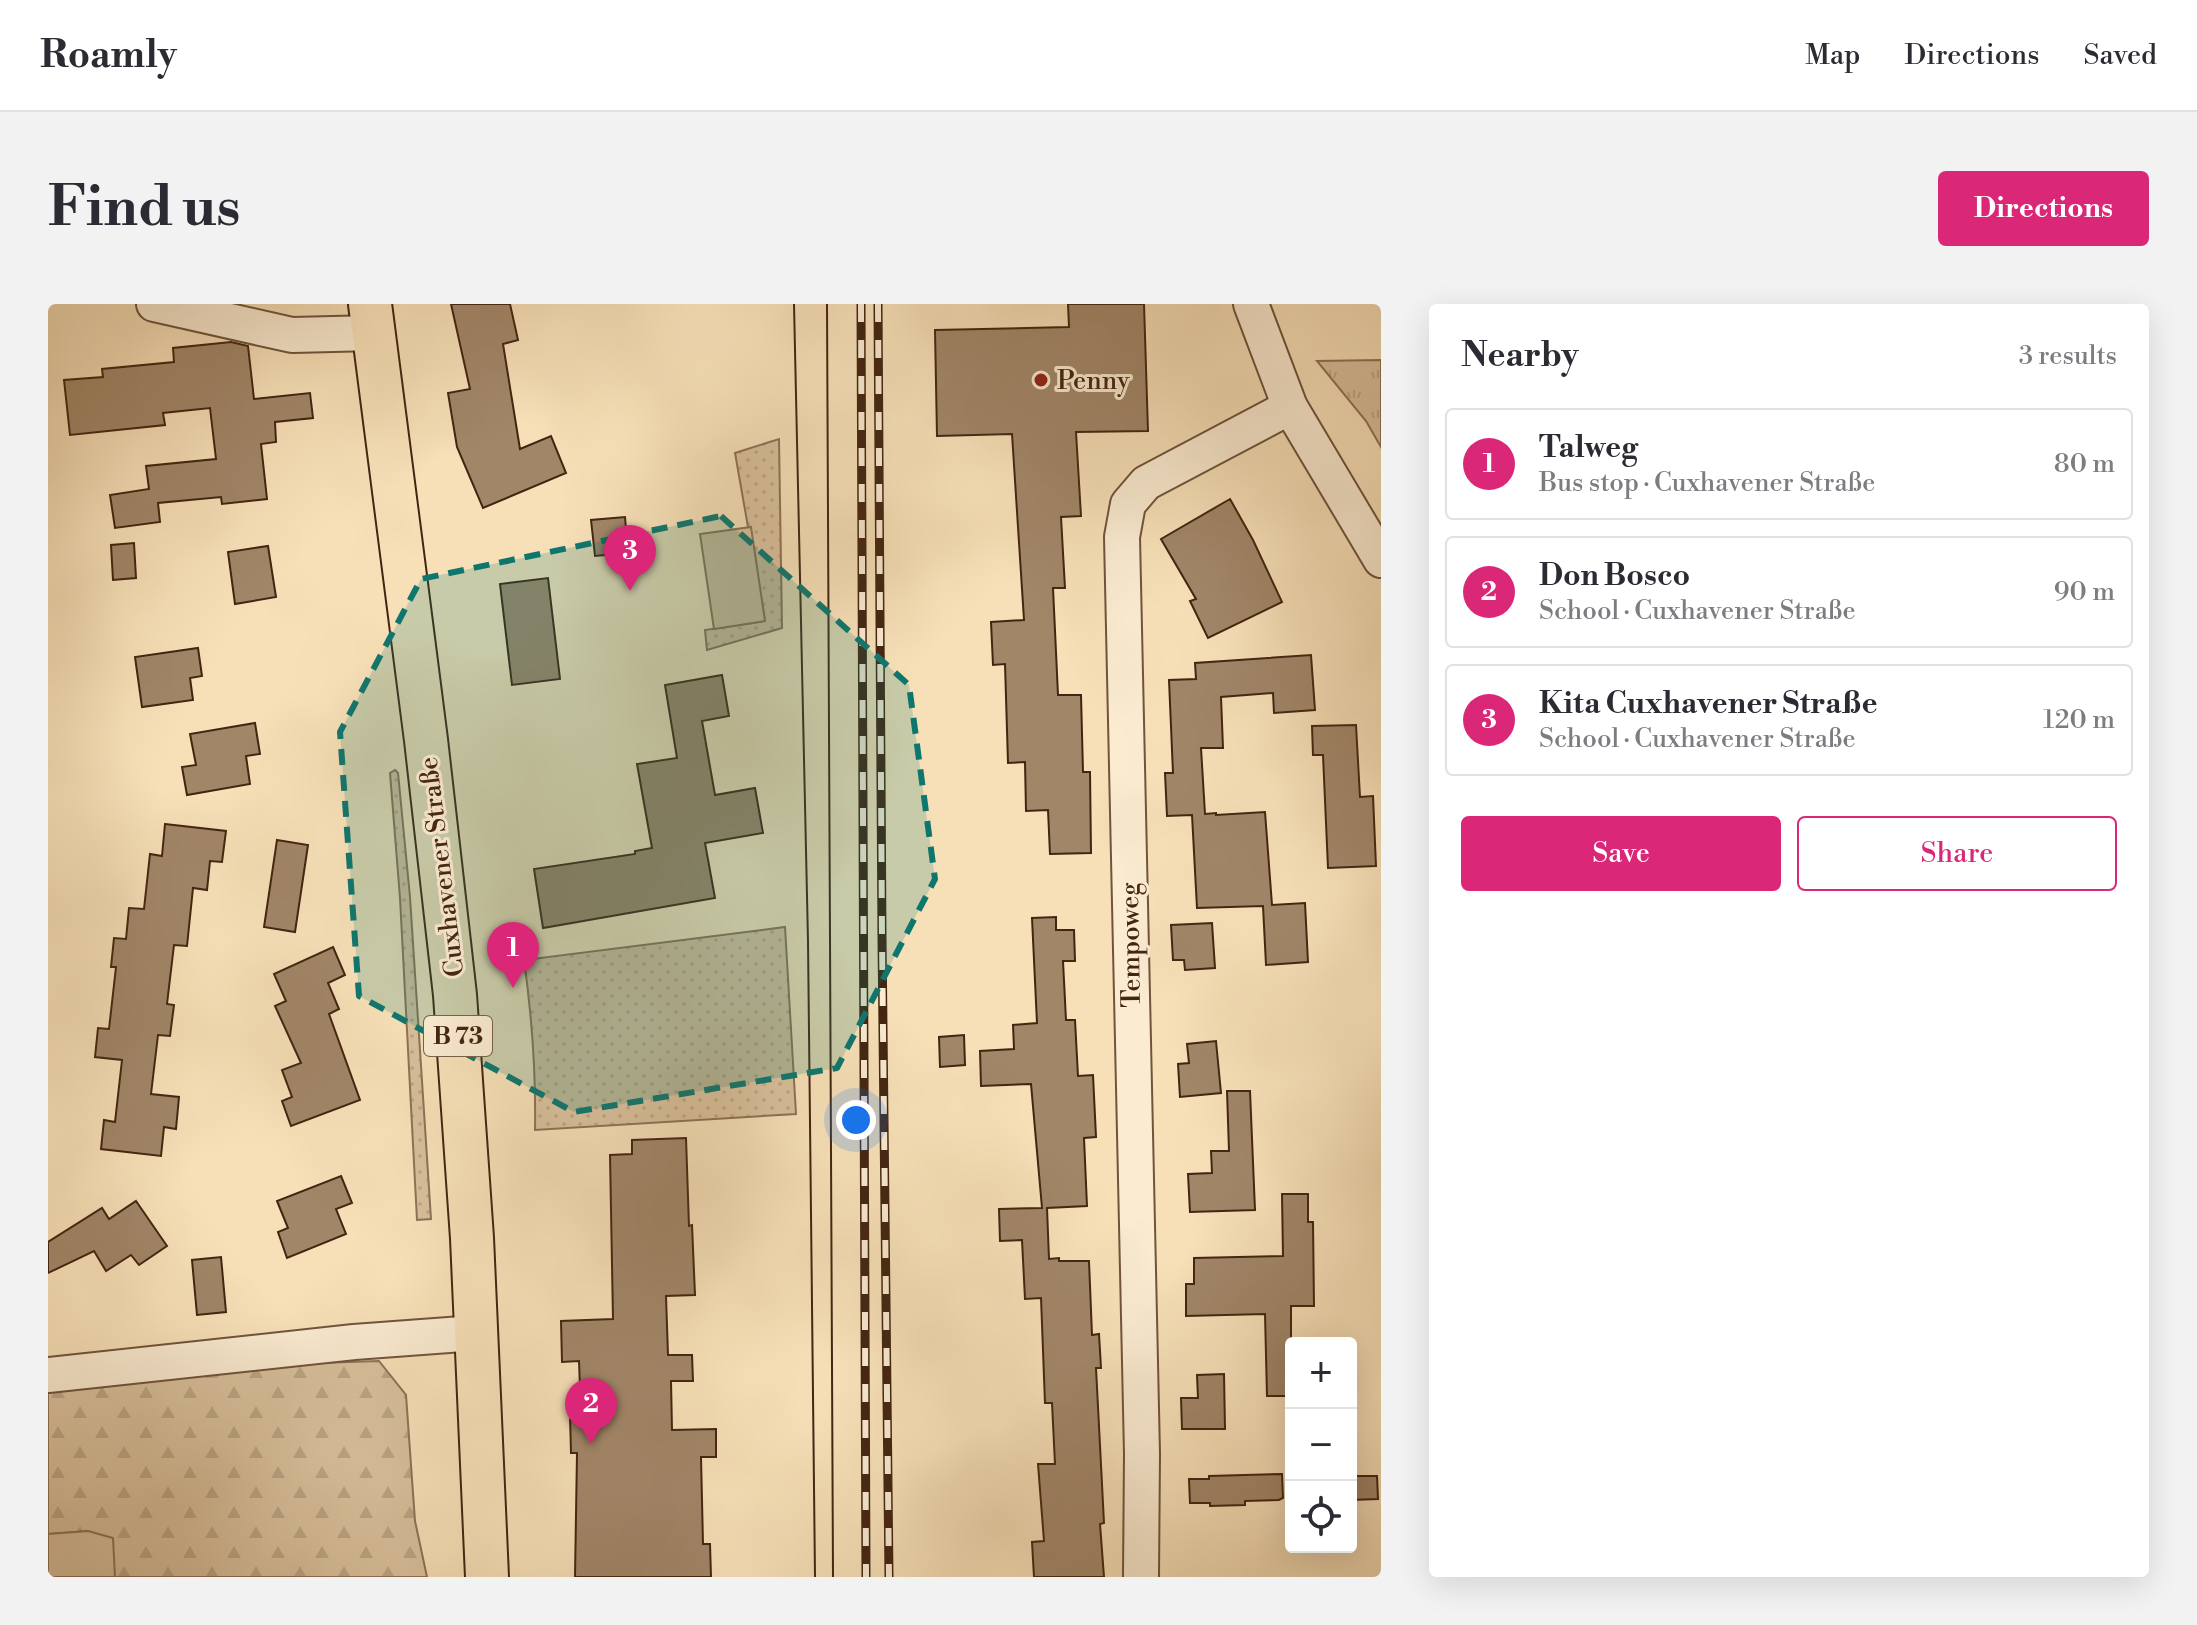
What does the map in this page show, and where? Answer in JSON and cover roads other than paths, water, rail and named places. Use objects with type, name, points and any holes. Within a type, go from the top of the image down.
[{"type":"main road","name":"Cuxhavener Straße","points":[[372,318],[428,753],[455,995],[476,1333],[487,1577]]},
{"type":"street","points":[[154,304],[292,335],[372,318]]},
{"type":"street","points":[[1251,304],[1290,407],[1381,560]]},
{"type":"street","name":"Tempoweg","points":[[1141,1577],[1142,1454],[1122,537],[1128,504],[1146,483],[1290,407]]},
{"type":"street","points":[[48,1375],[354,1342],[476,1333]]},
{"type":"tram line","points":[[794,304],[808,941],[815,1577]]},
{"type":"tram line","points":[[827,304],[833,1577]]},
{"type":"railway","points":[[861,304],[866,1577]]},
{"type":"railway","points":[[878,304],[889,1577]]},
{"type":"place","name":"Penny","points":[[1041,380]]},
{"type":"place","name":"Kita Cuxhavener Straße","points":[[630,591]]},
{"type":"place","name":"Talweg","points":[[513,988]]},
{"type":"place","name":"Don Bosco","points":[[591,1444]]}]
